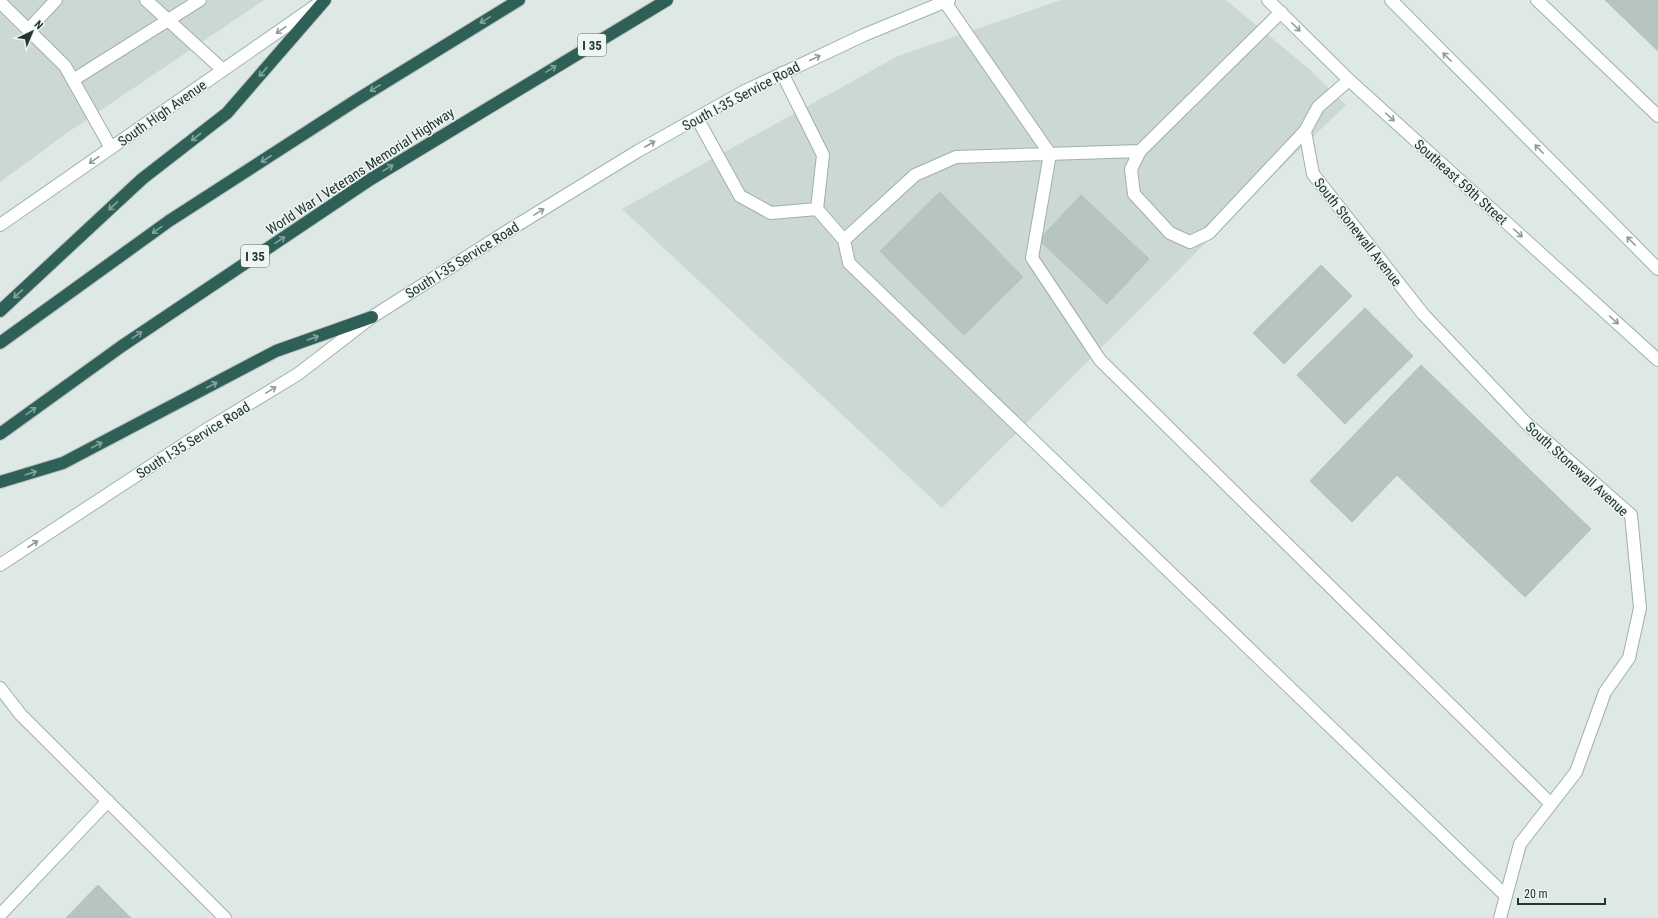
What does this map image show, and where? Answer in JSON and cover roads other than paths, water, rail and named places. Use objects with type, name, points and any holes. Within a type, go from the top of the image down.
[{"type":"highway","points":[[0,311],[142,179],[227,113],[325,0]]},
{"type":"highway","points":[[0,343],[169,221],[358,99],[519,0]]},
{"type":"highway","name":"World War I Veterans Memorial Highway","points":[[0,434],[122,346],[372,178],[667,0]]},
{"type":"highway","points":[[0,482],[62,463],[276,351],[372,317]]},
{"type":"main road","points":[[28,30],[56,0]]},
{"type":"main road","points":[[146,0],[223,70]]},
{"type":"main road","points":[[73,80],[169,21],[200,0]]},
{"type":"main road","name":"South High Avenue","points":[[0,225],[325,0]]},
{"type":"main road","name":"Southeast 59th Street","points":[[1268,0],[1349,80],[1658,360]]},
{"type":"main road","points":[[1537,0],[1658,116]]},
{"type":"main road","points":[[947,1],[1050,154],[1032,258],[1100,360],[1551,804]]},
{"type":"main road","name":"South I-35 Service Road","points":[[0,565],[201,433],[298,374],[372,317],[638,151],[743,92],[782,73],[864,35],[947,1]]},
{"type":"main road","points":[[0,2],[65,66],[111,148]]},
{"type":"main road","points":[[1397,2],[1658,269]]},
{"type":"main road","points":[[1281,12],[1140,151],[1130,169],[1134,194],[1170,233],[1190,242],[1209,233],[1305,131],[1318,107],[1349,80]]},
{"type":"main road","points":[[782,73],[823,155],[817,209],[844,240],[849,263],[1506,896]]},
{"type":"main road","points":[[697,118],[740,196],[771,213],[817,209]]},
{"type":"main road","name":"South Stonewall Avenue","points":[[1305,131],[1312,174],[1423,314],[1526,423],[1631,515],[1640,608],[1629,658],[1605,692],[1576,772],[1520,844],[1500,918]]},
{"type":"main road","points":[[844,240],[915,175],[956,156],[1140,151]]},
{"type":"main road","points":[[1,691],[21,715],[225,918]]},
{"type":"main road","points":[[0,915],[108,801]]}]
